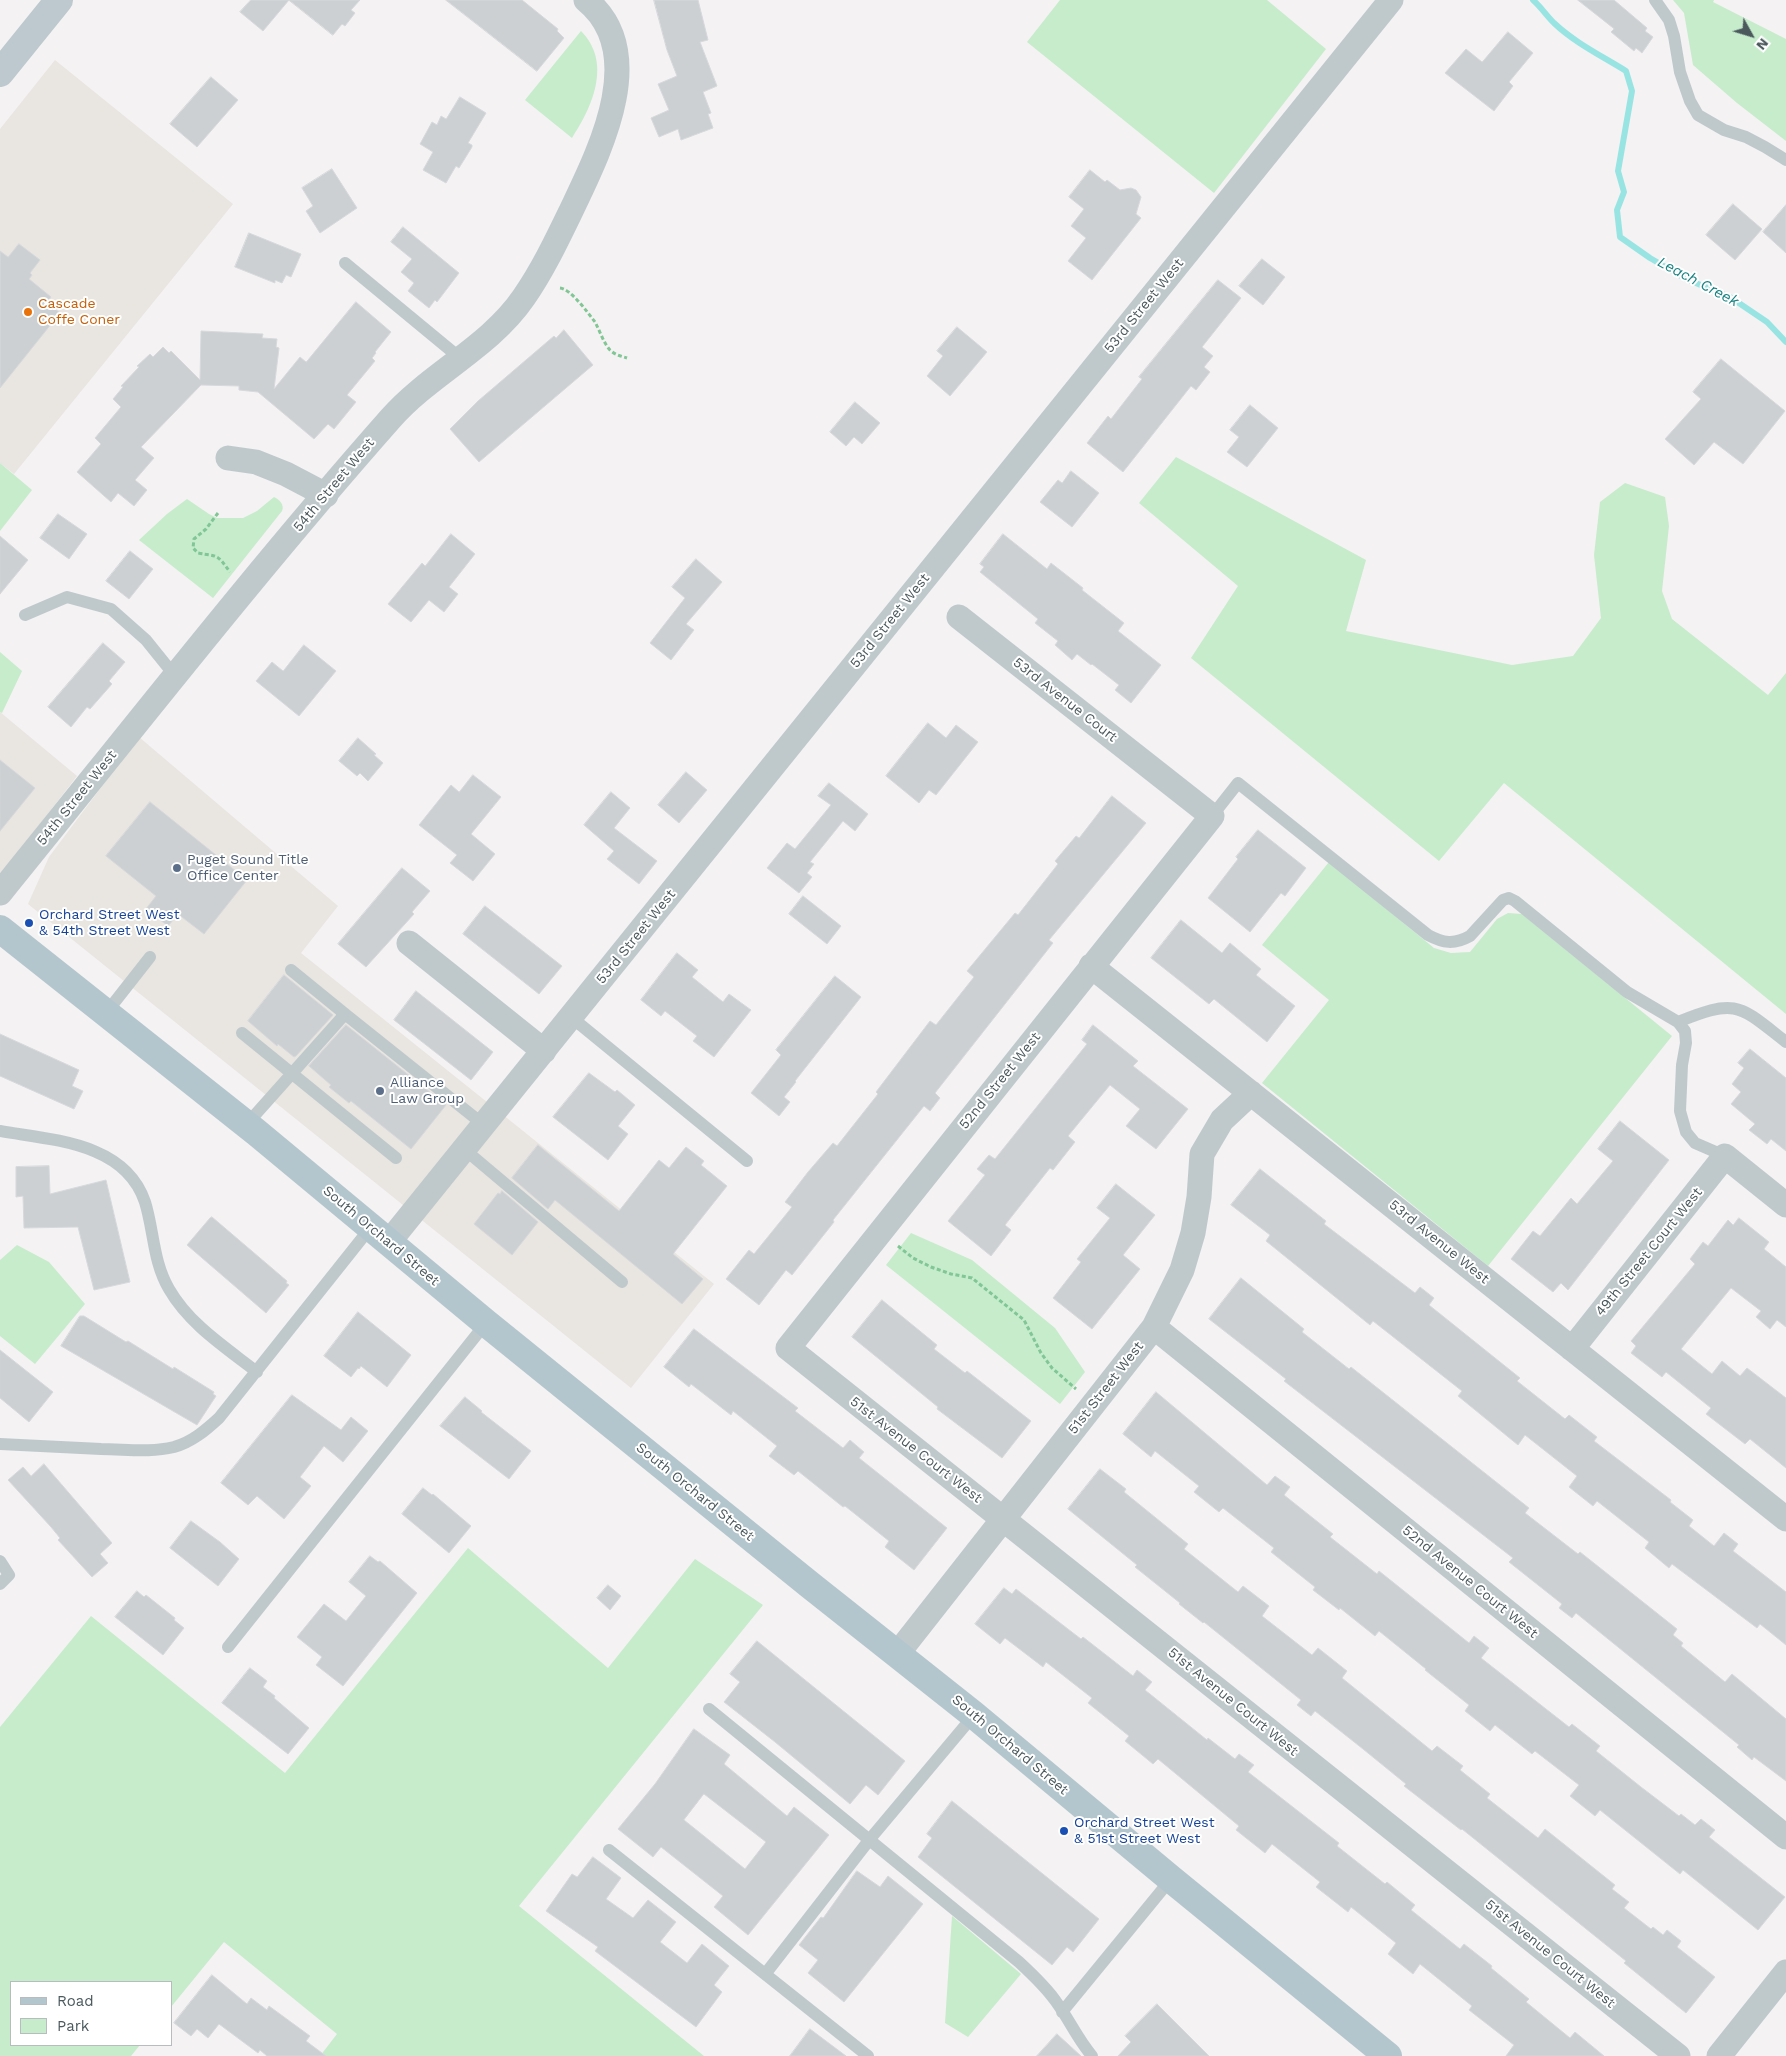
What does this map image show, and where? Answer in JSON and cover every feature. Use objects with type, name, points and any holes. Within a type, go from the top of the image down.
[{"type":"main road","points":[[0,74],[59,0]]},
{"type":"main road","name":"South Orchard Street","points":[[2,935],[106,1013],[246,1125],[486,1323],[810,1585],[974,1714],[1171,1879],[1388,2056]]},
{"type":"street","name":"54th Street West","points":[[0,893],[175,676],[393,416],[415,394],[486,339],[513,312],[536,280],[598,152],[613,108],[616,86],[616,59],[609,29],[596,8],[586,0]]},
{"type":"street","name":"53rd Street West","points":[[380,1235],[464,1149],[1391,0]]},
{"type":"street","points":[[228,458],[256,462],[286,474],[326,495]]},
{"type":"street","name":"53rd Avenue Court","points":[[959,617],[1212,816]]},
{"type":"street","name":"52nd Street West","points":[[788,1348],[1212,816]]},
{"type":"street","points":[[409,943],[544,1050]]},
{"type":"street","name":"53rd Avenue West","points":[[1091,966],[1786,1519]]},
{"type":"street","name":"51st Street West","points":[[898,1653],[1154,1327],[1182,1270],[1193,1234],[1199,1197],[1202,1154],[1222,1120],[1251,1093]]},
{"type":"street","points":[[1725,1156],[1786,1205]]},
{"type":"street","name":"49th Street Court West","points":[[1572,1349],[1725,1156]]},
{"type":"street","name":"52nd Avenue Court West","points":[[1154,1327],[1786,1837]]},
{"type":"street","name":"51st Avenue Court West","points":[[788,1348],[1678,2056]]},
{"type":"street","points":[[1719,2056],[1786,1972]]},
{"type":"lane","points":[[1655,0],[1669,20],[1674,36],[1680,72],[1690,101],[1698,115],[1724,130],[1746,137],[1786,160]]},
{"type":"lane","points":[[345,263],[460,358]]},
{"type":"lane","points":[[26,615],[67,598],[111,609],[146,640],[175,676]]},
{"type":"lane","points":[[1212,816],[1238,783],[1428,934],[1448,943],[1463,940],[1470,936],[1503,900],[1509,898],[1515,901],[1627,992],[1678,1022],[1685,1031],[1686,1043],[1682,1065],[1680,1110],[1686,1132],[1695,1143],[1725,1156]]},
{"type":"lane","points":[[106,1013],[150,957]]},
{"type":"lane","points":[[291,970],[484,1124]]},
{"type":"lane","points":[[1678,1022],[1713,1009],[1725,1007],[1738,1008],[1750,1014],[1786,1042]]},
{"type":"lane","points":[[246,1125],[345,1014]]},
{"type":"lane","points":[[571,1017],[747,1161]]},
{"type":"lane","points":[[242,1033],[396,1158]]},
{"type":"lane","points":[[0,1132],[75,1144],[110,1158],[124,1170],[137,1184],[145,1202],[160,1270],[169,1290],[183,1310],[199,1326],[256,1372]]},
{"type":"lane","points":[[464,1149],[622,1282]]},
{"type":"lane","points":[[0,1444],[159,1450],[176,1446],[206,1430],[219,1418],[256,1372],[380,1235]]},
{"type":"lane","points":[[228,1647],[486,1323]]},
{"type":"lane","points":[[0,1561],[9,1575],[0,1584]]},
{"type":"lane","points":[[709,1709],[1019,1962],[1036,1978],[1057,2003],[1078,2039],[1092,2056]]},
{"type":"lane","points":[[766,1973],[870,1839],[974,1714]]},
{"type":"lane","points":[[609,1850],[868,2056]]},
{"type":"lane","points":[[1062,2012],[1171,1879]]},
{"type":"path","points":[[560,288],[565,288],[571,292],[595,323],[609,349],[614,354],[627,358]]},
{"type":"path","points":[[218,513],[206,529],[194,539],[193,548],[198,553],[213,554],[221,558],[229,571],[235,575]]},
{"type":"path","points":[[881,1230],[896,1245],[919,1261],[951,1274],[972,1278],[1024,1320],[1041,1353],[1065,1381],[1096,1401]]},
{"type":"shaded area","points":[[55,60],[233,204],[14,474],[0,463],[0,129]]},
{"type":"shaded area","points":[[0,712],[77,776],[0,876]]},
{"type":"shaded area","points":[[139,737],[338,906],[301,953],[714,1284],[631,1388],[28,904],[49,857]]},
{"type":"green space","points":[[1060,0],[1267,0],[1326,49],[1214,193],[1027,42]]},
{"type":"green space","points":[[1673,0],[1714,0],[1713,2],[1786,39],[1786,141],[1737,103],[1693,65],[1684,13]]},
{"type":"green space","points":[[581,31],[590,43],[596,56],[596,84],[587,112],[572,138],[525,100]]},
{"type":"green space","points":[[1176,457],[1366,560],[1346,631],[1512,665],[1573,656],[1601,618],[1594,555],[1600,502],[1625,483],[1665,497],[1669,526],[1662,591],[1672,619],[1768,695],[1786,673],[1786,1014],[1504,783],[1439,861],[1191,658],[1238,586],[1139,503]]},
{"type":"green space","points":[[0,463],[32,490],[0,531]]},
{"type":"green space","points":[[274,497],[281,502],[282,511],[213,598],[139,540],[167,514],[187,499],[217,518],[243,518],[257,511]]},
{"type":"green space","points":[[0,652],[22,671],[2,713],[0,712]]},
{"type":"green space","points":[[1329,862],[1434,948],[1451,953],[1470,952],[1497,919],[1508,913],[1522,914],[1672,1036],[1488,1266],[1262,1083],[1329,1000],[1262,945]]},
{"type":"green space","points":[[911,1233],[972,1260],[1055,1328],[1085,1372],[1060,1404],[886,1265]]},
{"type":"green space","points":[[17,1245],[49,1262],[85,1304],[35,1364],[0,1336],[0,1260]]},
{"type":"green space","points":[[468,1548],[608,1668],[695,1559],[763,1605],[519,1906],[704,2056],[320,2056],[337,2034],[224,1942],[172,2006],[172,1981],[10,1981],[10,2046],[139,2046],[131,2056],[0,2056],[0,1727],[91,1616],[285,1773]]},
{"type":"green space","points":[[952,1916],[1021,1974],[968,2037],[945,2023]]},
{"type":"building","points":[[251,0],[289,0],[263,31],[240,12]]},
{"type":"building","points":[[289,0],[360,0],[351,10],[355,13],[345,26],[342,24],[333,35]]},
{"type":"building","points":[[446,0],[522,0],[558,29],[557,31],[564,38],[537,71]]},
{"type":"building","points":[[654,0],[698,0],[708,40],[700,42],[717,86],[703,92],[711,113],[708,114],[713,128],[681,140],[678,129],[659,137],[651,118],[669,110],[658,84],[677,76],[667,50]]},
{"type":"building","points":[[1578,0],[1614,0],[1647,28],[1645,31],[1653,37],[1642,53],[1636,48],[1634,51],[1611,32],[1614,29]]},
{"type":"building","points":[[1508,32],[1533,53],[1509,82],[1513,86],[1494,111],[1445,73],[1466,49],[1482,62]]},
{"type":"building","points":[[211,77],[238,100],[197,147],[170,124]]},
{"type":"building","points":[[460,97],[486,113],[468,143],[472,147],[459,168],[456,166],[446,183],[423,170],[433,152],[420,144],[432,122],[437,125],[441,116],[446,119]]},
{"type":"building","points":[[332,169],[357,208],[320,233],[306,211],[313,206],[302,188]]},
{"type":"building","points":[[1090,170],[1105,182],[1107,180],[1120,190],[1131,188],[1136,190],[1141,197],[1136,214],[1141,218],[1092,280],[1068,261],[1086,238],[1071,226],[1084,209],[1069,197]]},
{"type":"building","points":[[1733,204],[1762,229],[1735,260],[1706,235]]},
{"type":"building","points":[[1786,205],[1786,253],[1763,232]]},
{"type":"building","points":[[403,227],[459,273],[437,302],[435,300],[429,308],[408,291],[414,283],[401,272],[412,259],[391,242]]},
{"type":"building","points":[[249,233],[301,254],[291,277],[286,275],[282,283],[275,280],[275,283],[235,267]]},
{"type":"building","points":[[19,244],[40,260],[30,273],[32,275],[29,279],[51,297],[47,302],[60,313],[0,388],[0,251],[8,257]]},
{"type":"building","points":[[1262,259],[1285,277],[1263,305],[1239,286]]},
{"type":"building","points":[[1218,280],[1241,298],[1202,347],[1213,356],[1204,367],[1210,372],[1196,390],[1191,386],[1123,472],[1087,443],[1108,416],[1111,419],[1142,379],[1139,377]]},
{"type":"building","points":[[356,302],[391,332],[375,352],[372,358],[375,361],[347,395],[356,402],[334,429],[328,424],[314,439],[258,392],[239,390],[239,386],[201,385],[141,447],[154,458],[135,480],[147,490],[134,506],[118,493],[111,502],[77,472],[101,444],[95,438],[121,407],[113,399],[123,387],[121,386],[139,367],[137,366],[150,354],[153,357],[163,347],[169,353],[171,351],[200,380],[201,331],[263,334],[262,338],[277,339],[276,347],[279,348],[274,389],[300,357],[306,362]]},
{"type":"building","points":[[957,327],[987,352],[950,396],[927,376],[943,356],[937,351]]},
{"type":"building","points":[[564,330],[593,365],[479,462],[450,429],[478,401],[554,336],[556,338]]},
{"type":"building","points":[[1721,359],[1785,411],[1743,464],[1714,442],[1694,465],[1665,439],[1701,399],[1693,392]]},
{"type":"building","points":[[855,402],[880,423],[862,444],[854,437],[846,446],[830,432]]},
{"type":"building","points":[[1250,405],[1278,428],[1247,467],[1227,452],[1239,437],[1230,430]]},
{"type":"building","points":[[1071,471],[1099,493],[1072,527],[1040,502],[1058,480],[1062,483]]},
{"type":"building","points":[[58,514],[87,534],[69,559],[40,538]]},
{"type":"building","points":[[451,534],[475,554],[449,587],[458,594],[444,612],[429,600],[411,622],[388,604],[422,563],[425,566]]},
{"type":"building","points":[[1003,534],[1047,569],[1051,563],[1083,588],[1082,590],[1124,623],[1118,631],[1161,665],[1131,703],[1115,690],[1119,685],[1092,664],[1077,654],[1072,660],[1055,645],[1058,641],[1035,623],[1038,619],[980,572],[984,567],[980,564]]},
{"type":"building","points":[[0,536],[28,560],[0,594]]},
{"type":"building","points":[[130,551],[153,569],[129,599],[106,581]]},
{"type":"building","points":[[696,559],[722,582],[686,624],[694,630],[671,660],[650,643],[685,598],[672,587]]},
{"type":"building","points":[[103,643],[125,662],[109,681],[112,684],[90,709],[87,707],[71,727],[48,707]]},
{"type":"building","points":[[304,645],[336,671],[299,716],[256,681],[272,662],[283,671]]},
{"type":"building","points":[[928,723],[946,738],[956,725],[978,742],[936,795],[929,790],[919,803],[886,776]]},
{"type":"building","points":[[358,738],[383,763],[368,781],[360,773],[357,776],[339,761]]},
{"type":"building","points":[[0,760],[35,788],[0,831]]},
{"type":"building","points":[[686,772],[707,790],[679,823],[658,805]]},
{"type":"building","points":[[473,775],[501,797],[471,834],[495,854],[473,881],[450,863],[457,855],[419,825],[451,785],[459,792]]},
{"type":"building","points":[[829,783],[868,814],[855,831],[843,821],[810,862],[814,864],[807,873],[812,877],[799,893],[767,868],[787,843],[795,849],[831,805],[818,796]]},
{"type":"building","points":[[611,792],[630,808],[614,828],[657,861],[639,884],[607,859],[614,851],[584,825]]},
{"type":"building","points":[[1112,796],[1146,823],[1049,940],[1053,943],[935,1093],[940,1098],[930,1111],[924,1106],[833,1220],[834,1222],[792,1275],[786,1270],[759,1305],[726,1279],[749,1250],[754,1254],[792,1207],[785,1202],[808,1172],[833,1143],[837,1146],[878,1094],[876,1092],[930,1021],[936,1025],[974,977],[967,971],[1015,913],[1018,915],[1058,864],[1055,861],[1076,836],[1079,838]]},
{"type":"building","name":"Puget Sound Title Office Center","points":[[150,802],[247,880],[204,934],[178,914],[168,926],[146,909],[156,896],[106,856]]},
{"type":"building","points":[[1258,830],[1306,868],[1285,896],[1281,893],[1250,932],[1208,898],[1238,859],[1236,857]]},
{"type":"building","points":[[402,868],[430,891],[412,912],[414,914],[366,967],[338,944]]},
{"type":"building","points":[[803,896],[841,926],[827,944],[789,914]]},
{"type":"building","points":[[485,906],[562,966],[539,994],[463,934]]},
{"type":"building","points":[[1181,920],[1222,953],[1230,943],[1261,969],[1256,975],[1295,1006],[1267,1042],[1214,999],[1209,1004],[1151,958]]},
{"type":"building","points":[[677,953],[698,970],[692,977],[723,1002],[729,994],[751,1010],[714,1057],[693,1041],[697,1036],[665,1011],[661,1016],[641,1000]]},
{"type":"building","points":[[284,975],[333,1015],[294,1057],[278,1044],[277,1046],[248,1021]]},
{"type":"building","points":[[835,976],[861,997],[795,1081],[784,1097],[790,1102],[779,1116],[751,1093],[781,1055],[776,1050]]},
{"type":"building","points":[[416,991],[493,1052],[471,1080],[394,1020]]},
{"type":"building","points":[[346,1025],[446,1105],[411,1149],[351,1101],[349,1103],[329,1087],[331,1085],[309,1066]]},
{"type":"building","points":[[1093,1025],[1138,1061],[1133,1066],[1188,1109],[1156,1149],[1126,1126],[1140,1109],[1110,1085],[1068,1136],[1075,1142],[1053,1170],[1050,1168],[1005,1225],[1011,1230],[991,1256],[948,1221],[985,1175],[977,1169],[989,1155],[995,1159],[1087,1044],[1082,1040]]},
{"type":"building","points":[[0,1034],[79,1070],[72,1086],[83,1091],[74,1109],[0,1076]]},
{"type":"building","points":[[1750,1049],[1786,1078],[1786,1151],[1771,1139],[1767,1144],[1749,1130],[1755,1124],[1731,1104],[1741,1092],[1732,1084],[1744,1068],[1738,1063]]},
{"type":"building","points":[[589,1073],[615,1092],[617,1090],[635,1105],[618,1126],[628,1134],[608,1160],[553,1117]]},
{"type":"building","points":[[1620,1121],[1669,1160],[1568,1290],[1561,1283],[1553,1292],[1511,1259],[1533,1231],[1540,1236],[1571,1198],[1577,1204],[1613,1161],[1598,1149]]},
{"type":"building","points":[[538,1145],[619,1211],[659,1160],[669,1168],[686,1147],[704,1161],[701,1165],[727,1186],[673,1254],[703,1279],[682,1304],[555,1200],[548,1209],[512,1178]]},
{"type":"building","points":[[49,1166],[50,1194],[106,1180],[130,1282],[94,1290],[78,1227],[24,1228],[23,1196],[16,1197],[16,1167]]},
{"type":"building","points":[[1260,1169],[1326,1221],[1324,1224],[1415,1293],[1420,1287],[1434,1298],[1429,1305],[1520,1378],[1517,1381],[1565,1419],[1569,1415],[1597,1437],[1594,1441],[1671,1500],[1670,1502],[1693,1520],[1689,1526],[1714,1546],[1724,1533],[1738,1544],[1733,1551],[1786,1592],[1786,1645],[1760,1624],[1757,1628],[1672,1564],[1669,1568],[1645,1548],[1649,1542],[1597,1501],[1593,1506],[1569,1487],[1577,1476],[1525,1435],[1518,1445],[1458,1396],[1462,1391],[1373,1321],[1370,1325],[1266,1241],[1270,1235],[1231,1205]]},
{"type":"building","points":[[1116,1184],[1155,1215],[1123,1255],[1140,1269],[1092,1329],[1053,1298],[1081,1262],[1077,1259],[1110,1218],[1097,1208]]},
{"type":"building","points":[[502,1191],[538,1222],[512,1255],[474,1224],[498,1193],[500,1194]]},
{"type":"building","points":[[212,1217],[287,1281],[286,1283],[289,1285],[266,1313],[187,1245]]},
{"type":"building","points":[[1739,1218],[1769,1242],[1764,1249],[1786,1267],[1786,1327],[1777,1320],[1770,1329],[1756,1317],[1761,1311],[1731,1288],[1681,1349],[1712,1374],[1722,1361],[1740,1376],[1747,1368],[1786,1398],[1786,1468],[1750,1439],[1745,1444],[1706,1414],[1711,1408],[1666,1372],[1662,1377],[1631,1353],[1636,1346],[1631,1341],[1695,1264],[1690,1259],[1703,1242],[1708,1246],[1728,1220],[1733,1225]]},
{"type":"building","points":[[1241,1278],[1304,1329],[1302,1332],[1349,1369],[1351,1367],[1529,1508],[1525,1513],[1578,1554],[1580,1552],[1677,1629],[1673,1635],[1683,1643],[1681,1646],[1725,1682],[1732,1674],[1786,1719],[1786,1781],[1754,1757],[1752,1760],[1737,1747],[1739,1745],[1576,1613],[1572,1618],[1559,1608],[1562,1604],[1509,1562],[1513,1558],[1284,1381],[1286,1379],[1209,1319]]},
{"type":"building","points":[[882,1300],[937,1345],[934,1349],[965,1373],[967,1371],[1031,1421],[1002,1458],[937,1409],[938,1407],[852,1337]]},
{"type":"building","points":[[358,1312],[411,1355],[387,1387],[361,1366],[351,1377],[324,1356]]},
{"type":"building","points":[[80,1316],[84,1316],[126,1342],[128,1341],[173,1369],[174,1367],[214,1392],[213,1394],[216,1396],[197,1425],[61,1346]]},
{"type":"building","points":[[694,1329],[798,1408],[795,1411],[843,1448],[850,1440],[864,1452],[859,1458],[947,1528],[914,1570],[885,1547],[889,1541],[845,1506],[843,1507],[798,1471],[794,1475],[769,1456],[777,1446],[733,1411],[731,1415],[691,1384],[689,1387],[664,1367]]},
{"type":"building","points":[[0,1350],[53,1392],[29,1422],[0,1398]]},
{"type":"building","points":[[1156,1392],[1267,1485],[1275,1476],[1290,1487],[1284,1495],[1333,1534],[1330,1537],[1377,1574],[1379,1571],[1469,1643],[1474,1636],[1489,1648],[1481,1658],[1569,1727],[1572,1724],[1600,1746],[1596,1751],[1641,1787],[1679,1816],[1681,1814],[1695,1825],[1701,1819],[1715,1830],[1709,1837],[1785,1897],[1758,1930],[1683,1870],[1680,1874],[1600,1810],[1595,1816],[1570,1796],[1579,1785],[1535,1751],[1532,1754],[1495,1725],[1490,1731],[1465,1711],[1469,1705],[1426,1669],[1379,1631],[1375,1636],[1340,1608],[1339,1610],[1313,1590],[1315,1587],[1271,1552],[1274,1548],[1223,1508],[1219,1512],[1194,1492],[1199,1486],[1155,1451],[1151,1457],[1123,1434]]},
{"type":"building","points":[[292,1395],[341,1430],[351,1417],[368,1431],[343,1462],[324,1446],[300,1477],[311,1486],[284,1519],[257,1496],[248,1505],[221,1483]]},
{"type":"building","points":[[465,1397],[531,1451],[509,1479],[440,1426]]},
{"type":"building","points":[[44,1464],[112,1543],[100,1554],[108,1563],[92,1577],[58,1540],[60,1538],[51,1527],[8,1480],[23,1467],[31,1476]]},
{"type":"building","points":[[1100,1469],[1126,1489],[1124,1492],[1188,1544],[1184,1549],[1238,1592],[1243,1586],[1269,1606],[1262,1616],[1312,1655],[1318,1648],[1347,1671],[1342,1678],[1432,1751],[1437,1746],[1463,1766],[1460,1770],[1490,1794],[1487,1798],[1538,1838],[1545,1829],[1615,1885],[1612,1889],[1629,1902],[1624,1908],[1651,1929],[1653,1927],[1663,1935],[1667,1930],[1681,1941],[1677,1947],[1715,1977],[1686,2013],[1624,1963],[1626,1961],[1462,1829],[1404,1786],[1406,1784],[1363,1749],[1315,1711],[1311,1716],[1297,1705],[1301,1700],[1179,1604],[1135,1567],[1137,1565],[1068,1509]]},
{"type":"building","points":[[423,1488],[433,1494],[471,1526],[449,1553],[402,1514]]},
{"type":"building","points":[[191,1521],[220,1542],[239,1559],[218,1586],[170,1548]]},
{"type":"building","points":[[370,1556],[378,1562],[380,1561],[417,1593],[343,1686],[316,1665],[322,1657],[297,1637],[324,1604],[346,1621],[366,1596],[349,1582]]},
{"type":"building","points":[[608,1585],[621,1596],[610,1610],[597,1598]]},
{"type":"building","points":[[1004,1588],[1012,1594],[1016,1589],[1133,1676],[1137,1670],[1152,1682],[1145,1690],[1207,1740],[1208,1738],[1235,1759],[1239,1754],[1254,1765],[1248,1772],[1339,1843],[1337,1846],[1415,1905],[1411,1910],[1460,1949],[1464,1944],[1492,1966],[1491,1968],[1529,1999],[1526,2002],[1570,2038],[1575,2032],[1604,2056],[1506,2056],[1514,2045],[1469,2010],[1472,2006],[1420,1964],[1413,1974],[1388,1954],[1396,1943],[1351,1907],[1348,1912],[1316,1887],[1320,1882],[1272,1844],[1265,1853],[1236,1830],[1239,1826],[1158,1759],[1153,1764],[1125,1741],[1129,1736],[1088,1703],[1092,1698],[1046,1662],[1043,1667],[1005,1638],[1000,1644],[975,1624]]},
{"type":"building","points":[[137,1591],[144,1597],[146,1595],[175,1618],[174,1620],[184,1628],[163,1655],[115,1617]]},
{"type":"building","points":[[757,1641],[905,1761],[878,1795],[866,1785],[850,1804],[724,1702],[740,1682],[730,1674]]},
{"type":"building","points":[[250,1668],[267,1681],[263,1687],[309,1728],[288,1754],[222,1703]]},
{"type":"building","points":[[694,1729],[730,1755],[724,1764],[787,1816],[794,1807],[829,1835],[748,1935],[714,1907],[723,1896],[661,1847],[653,1857],[618,1829],[655,1784]],"holes":[[[704,1794],[766,1842],[745,1869],[684,1820]]]},
{"type":"building","points":[[952,1801],[1099,1919],[1073,1952],[1067,1947],[1052,1965],[918,1857],[932,1838],[927,1834]]},
{"type":"building","points":[[593,1857],[621,1878],[606,1899],[633,1918],[648,1900],[676,1922],[660,1942],[687,1963],[702,1944],[729,1966],[714,1985],[722,1992],[696,2027],[595,1951],[598,1947],[546,1911],[572,1874],[577,1877]]},
{"type":"building","points":[[857,1871],[880,1887],[888,1876],[923,1904],[844,2002],[808,1973],[818,1960],[799,1945],[821,1917],[823,1918]]},
{"type":"building","points":[[212,1975],[247,2004],[251,1998],[267,2010],[269,2006],[310,2036],[306,2041],[326,2056],[267,2056],[260,2050],[258,2053],[219,2024],[208,2038],[197,2029],[191,2036],[174,2023]]},
{"type":"building","points":[[1157,2004],[1209,2056],[1118,2056],[1131,2042],[1125,2036]]},
{"type":"building","points":[[810,2029],[846,2056],[790,2056]]},
{"type":"building","points":[[1057,2034],[1081,2056],[1037,2056]]},
{"type":"waterway","name":"Leach Creek","points":[[1533,0],[1554,23],[1571,37],[1626,71],[1632,91],[1618,171],[1624,192],[1617,210],[1620,237],[1650,258],[1686,279],[1730,297],[1767,322],[1786,342]]},
{"type":"place","name":"Cascade Coffe Coner","points":[[28,312]]},
{"type":"place","name":"Puget Sound Title Office Center","points":[[177,868]]},
{"type":"place","name":"Orchard Street West & 54th Street West","points":[[29,923]]},
{"type":"place","name":"Alliance Law Group","points":[[380,1091]]},
{"type":"place","name":"Orchard Street West & 51st Street West","points":[[1064,1831]]}]
